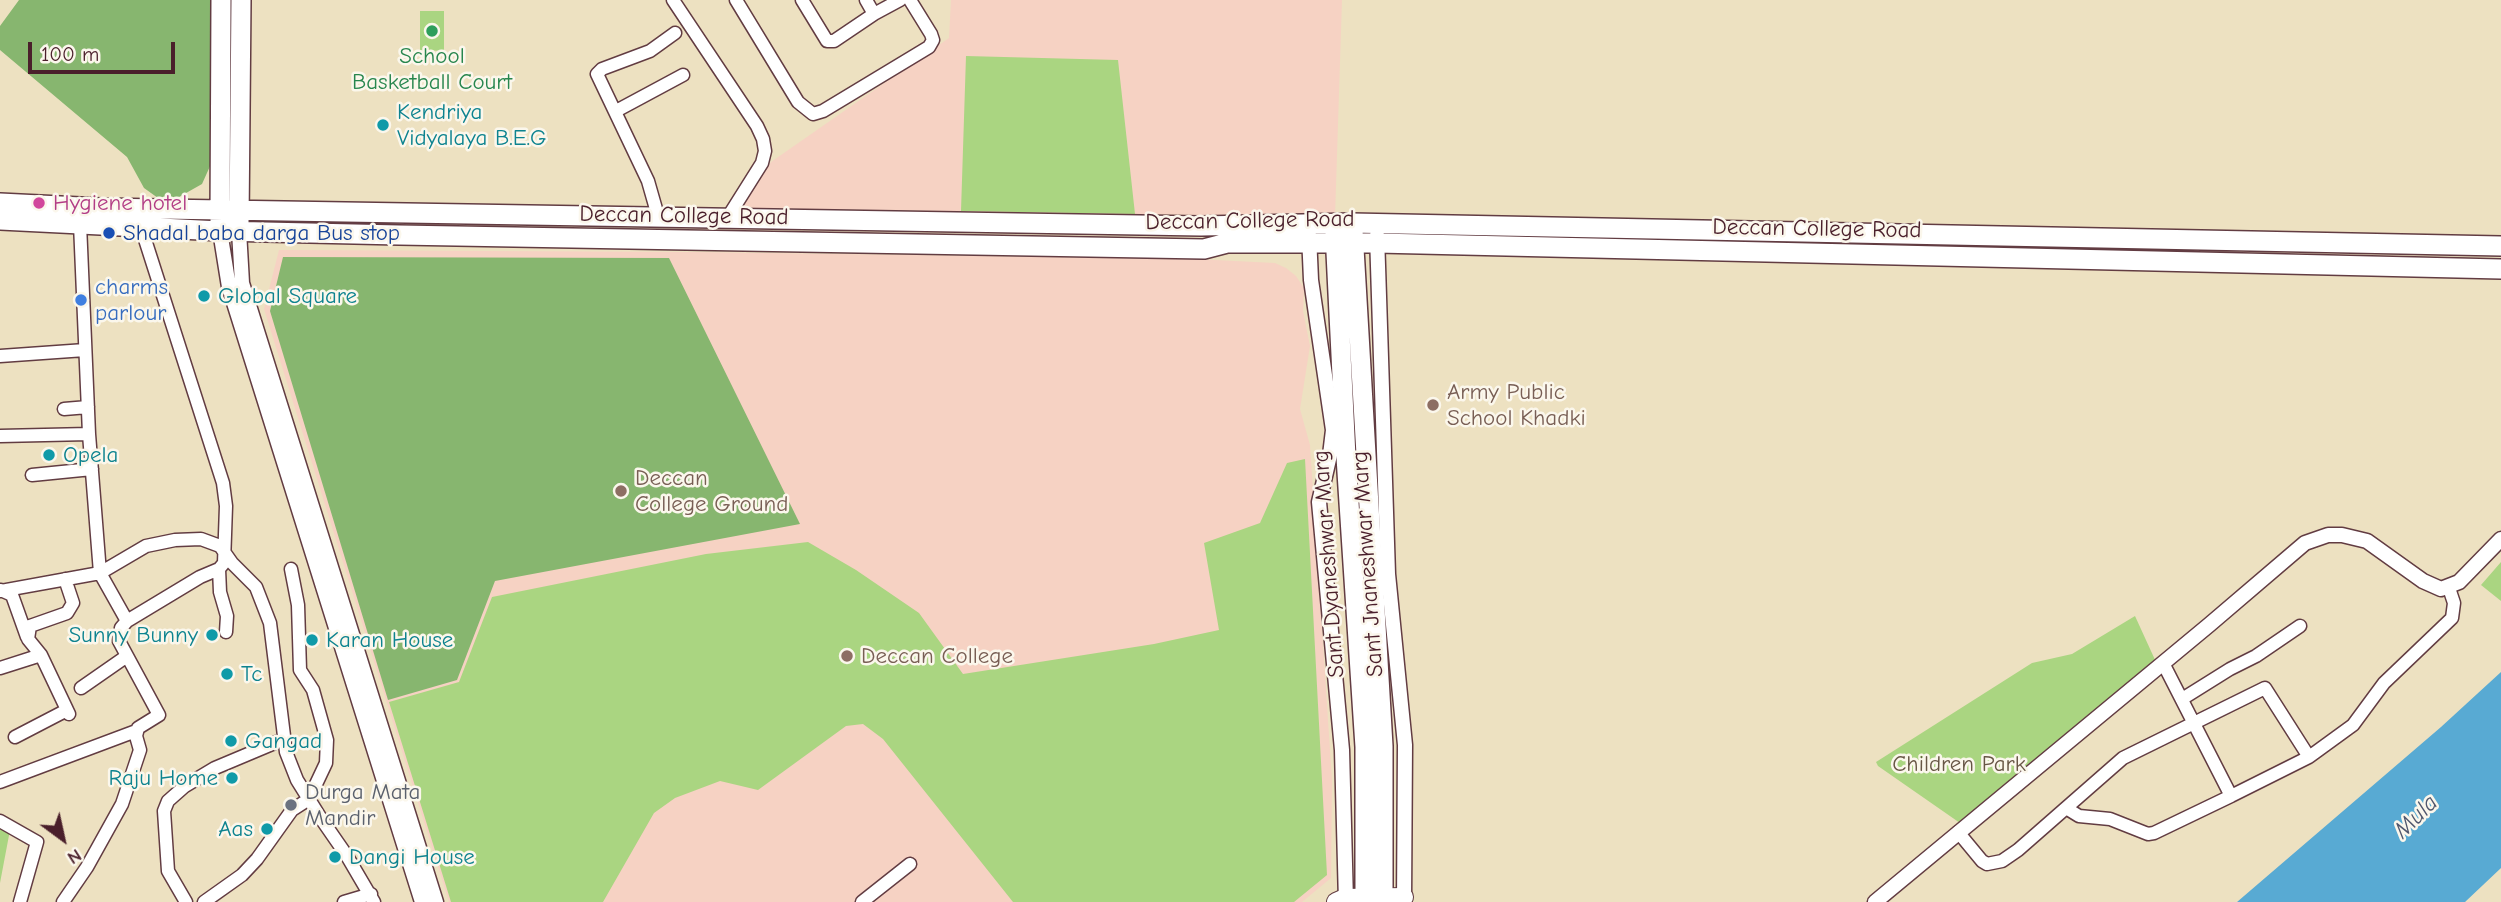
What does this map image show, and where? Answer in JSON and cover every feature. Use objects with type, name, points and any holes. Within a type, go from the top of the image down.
[{"type":"main road","points":[[221,0],[220,209],[230,231]]},
{"type":"main road","points":[[230,231],[240,210],[242,0]]},
{"type":"main road","name":"Deccan College Road","points":[[0,203],[101,208],[1204,226],[1377,223],[2501,246]]},
{"type":"main road","name":"Deccan College Road","points":[[0,220],[230,231],[1204,249],[1227,243],[1377,243],[2501,270]]},
{"type":"main road","name":"Sant Dyaneshwar Marg","points":[[1344,223],[1338,456],[1365,747],[1361,900]]},
{"type":"main road","name":"Sant Dyaneshwar Marg","points":[[1344,244],[1383,747],[1361,900]]},
{"type":"main road","points":[[1361,900],[1404,900]]},
{"type":"street","points":[[673,0],[763,139],[765,151],[762,163],[728,218]]},
{"type":"street","points":[[736,0],[798,102],[813,114],[823,111],[929,47],[933,40],[931,34],[910,0]]},
{"type":"street","points":[[802,0],[827,41],[834,41],[900,0]]},
{"type":"street","points":[[866,0],[874,14]]},
{"type":"street","points":[[658,216],[648,181],[597,74],[602,69],[650,51],[675,33]]},
{"type":"street","points":[[616,111],[682,75]]},
{"type":"street","name":"Sant Jnaneshwar Marg","points":[[1308,223],[1311,280],[1338,456],[1319,502],[1342,750],[1361,900]]},
{"type":"street","name":"Sant Jnaneshwar Marg","points":[[1377,223],[1388,574],[1405,745],[1404,900]]},
{"type":"street","points":[[80,224],[89,434],[100,573],[127,621]]},
{"type":"street","points":[[0,782],[136,732],[159,715],[119,641],[118,634],[127,621],[224,564],[226,506],[223,483],[141,227]]},
{"type":"street","points":[[230,231],[229,287],[422,902]]},
{"type":"street","points":[[230,231],[242,283],[436,902]]},
{"type":"street","points":[[0,356],[85,350]]},
{"type":"street","points":[[64,409],[88,407]]},
{"type":"street","points":[[0,436],[89,434]]},
{"type":"street","points":[[32,475],[92,469]]},
{"type":"street","points":[[1875,902],[2163,663],[2293,551],[2317,537],[2342,535],[2367,541],[2432,587],[2441,589],[2449,587],[2471,572],[2501,539]]},
{"type":"street","points":[[0,588],[100,573],[146,546],[175,540],[208,540],[220,546],[256,587],[270,622],[286,752],[294,771],[372,898],[344,902]]},
{"type":"street","points":[[219,569],[220,592],[227,616],[226,632]]},
{"type":"street","points":[[204,902],[242,875],[257,859],[292,810],[309,799],[326,763],[327,740],[313,690],[300,670],[298,605],[291,569]]},
{"type":"street","points":[[28,639],[30,626],[67,613],[72,603],[65,579]]},
{"type":"street","points":[[2066,808],[2079,816],[2110,819],[2148,834],[2154,833],[2309,757],[2353,725],[2384,683],[2446,625],[2454,610],[2449,587]]},
{"type":"street","points":[[0,588],[12,595],[28,639],[41,655],[68,712],[15,737]]},
{"type":"street","points":[[2182,699],[2256,656],[2300,626]]},
{"type":"street","points":[[0,668],[41,655]]},
{"type":"street","points":[[81,688],[127,656]]},
{"type":"street","points":[[2163,663],[2231,796]]},
{"type":"street","points":[[1958,832],[1982,860],[1994,864],[2018,850],[2123,758],[2265,688],[2309,757]]},
{"type":"street","points":[[63,902],[87,867],[122,804],[140,750],[136,732]]},
{"type":"street","points":[[186,902],[168,871],[164,811],[168,801],[185,786],[215,768],[284,738]]},
{"type":"street","points":[[0,821],[37,842],[20,902]]},
{"type":"street","points":[[862,902],[910,864]]},
{"type":"shaded area","points":[[951,0],[1342,0],[1335,217],[739,208],[771,162],[949,38]]},
{"type":"shaded area","name":"Deccan College","points":[[279,250],[1195,259],[1275,263],[1286,268],[1304,288],[1303,311],[1310,346],[1300,409],[1310,445],[1332,781],[1331,878],[1302,902],[449,902],[264,309]]},
{"type":"green space","points":[[19,0],[214,0],[211,164],[202,184],[179,197],[158,198],[144,188],[127,157],[0,50],[0,26]]},
{"type":"green space","name":"School Basketball Court","points":[[420,11],[444,11],[444,51],[420,50]]},
{"type":"green space","points":[[966,56],[1118,60],[1135,214],[961,211]]},
{"type":"green space","points":[[283,257],[669,258],[800,524],[495,581],[457,680],[388,700],[270,311]]},
{"type":"green space","points":[[1305,459],[1327,875],[1294,902],[1013,902],[883,739],[863,724],[846,726],[758,790],[720,781],[675,798],[654,813],[603,902],[451,902],[389,702],[459,682],[492,597],[706,554],[808,542],[856,570],[919,613],[963,674],[1154,644],[1219,630],[1204,543],[1260,523],[1287,463]]},
{"type":"green space","points":[[2501,562],[2501,601],[2481,585]]},
{"type":"green space","name":"Children Park","points":[[2135,616],[2156,662],[1960,823],[1878,766],[1876,762],[2032,663],[2072,654]]},
{"type":"green space","points":[[0,828],[10,830],[0,883]]},
{"type":"water","name":"Mula","points":[[2501,672],[2501,868],[2465,902],[2237,902],[2441,727]]},
{"type":"place","name":"School Basketball Court","points":[[432,31]]},
{"type":"place","name":"Kendriya Vidyalaya B.E.G","points":[[383,125]]},
{"type":"place","name":"Hygiene hotel","points":[[39,203]]},
{"type":"place","name":"Shadal baba darga Bus stop","points":[[109,233]]},
{"type":"place","name":"Global Square","points":[[204,296]]},
{"type":"place","name":"charms parlour","points":[[81,300]]},
{"type":"place","name":"Army Public School Khadki","points":[[1433,405]]},
{"type":"place","name":"Opela","points":[[49,455]]},
{"type":"place","name":"Deccan College Ground","points":[[621,491]]},
{"type":"place","name":"Sunny Bunny","points":[[212,635]]},
{"type":"place","name":"Karan House","points":[[312,640]]},
{"type":"place","name":"Deccan College","points":[[847,656]]},
{"type":"place","name":"Tc","points":[[227,674]]},
{"type":"place","name":"Gangad","points":[[231,741]]},
{"type":"place","name":"Raju Home","points":[[232,778]]},
{"type":"place","name":"Durga Mata Mandir","points":[[291,805]]},
{"type":"place","name":"Aas","points":[[267,829]]},
{"type":"place","name":"Dangi House","points":[[335,857]]}]
